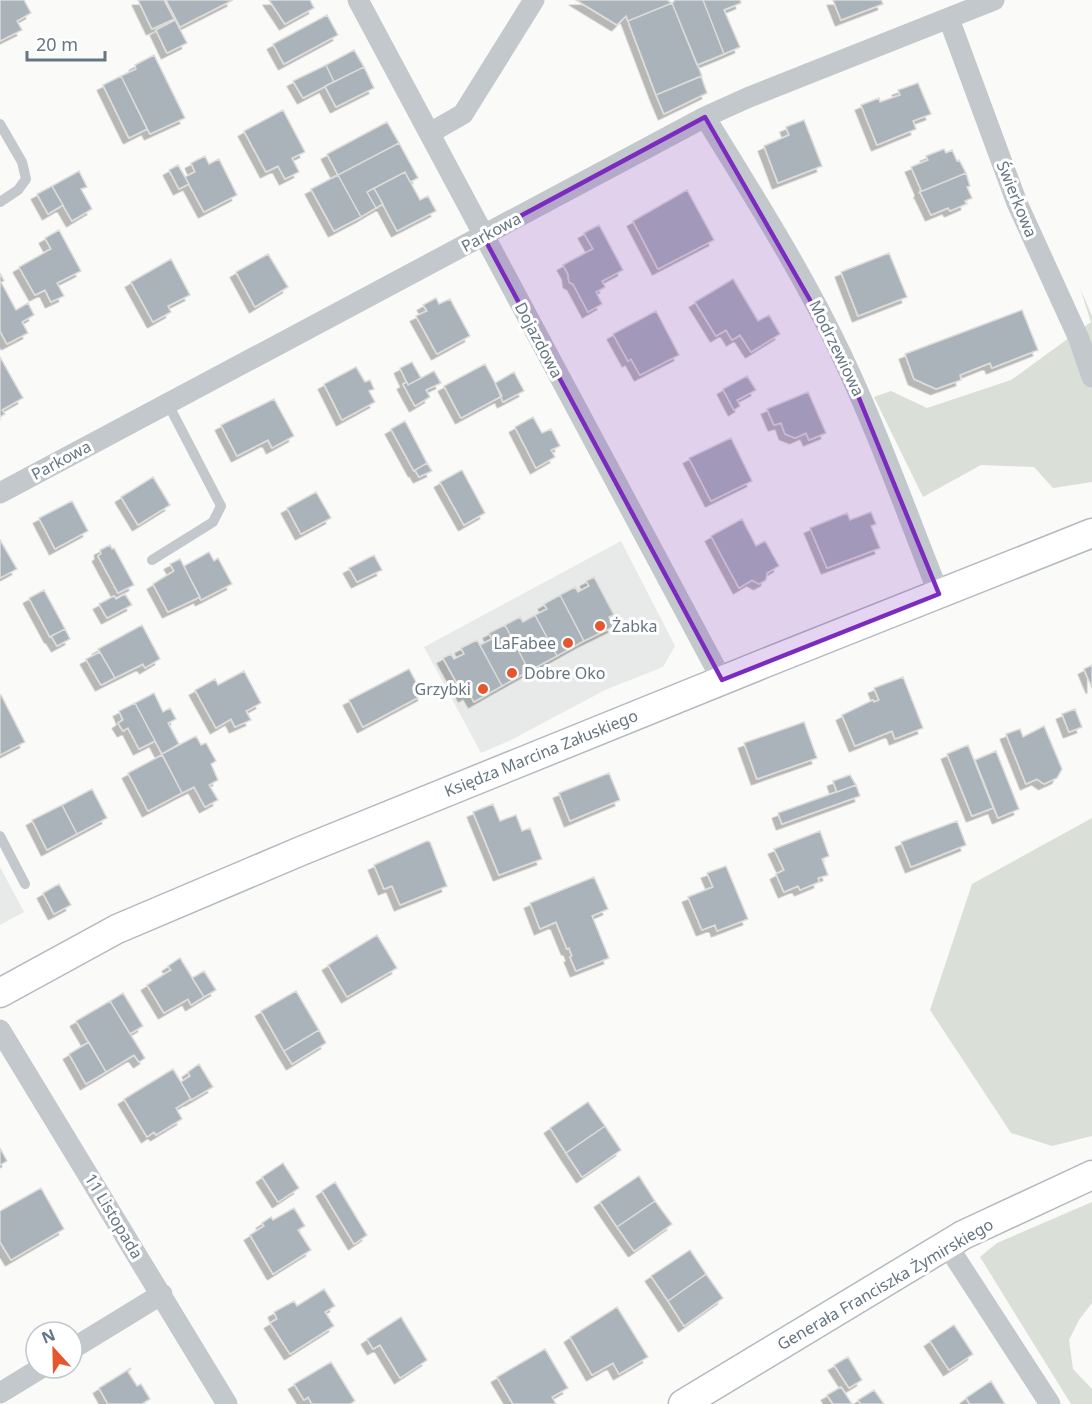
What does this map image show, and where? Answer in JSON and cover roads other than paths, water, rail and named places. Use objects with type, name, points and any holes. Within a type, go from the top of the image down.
[{"type":"street","name":"Dojazdowa","points":[[358,0],[722,680]]},
{"type":"street","points":[[430,133],[463,114],[534,0]]},
{"type":"street","name":"Parkowa","points":[[0,493],[705,117],[747,98],[994,0]]},
{"type":"street","name":"Świerkowa","points":[[950,19],[1017,203],[1079,339],[1092,377]]},
{"type":"street","name":"Modrzewiowa","points":[[705,117],[811,295],[841,354],[865,406],[939,594]]},
{"type":"street","name":"Księdza Marcina Załuskiego","points":[[0,993],[117,929],[301,851],[1092,533]]},
{"type":"street","name":"11 Listopada","points":[[0,1030],[227,1404]]},
{"type":"street","name":"Generała Franciszka Żymirskiego","points":[[683,1404],[963,1235],[1092,1175]]},
{"type":"street","points":[[947,1245],[1050,1404]]},
{"type":"street","points":[[84,1342],[162,1294]]},
{"type":"street","points":[[0,1393],[24,1378]]},
{"type":"lane","points":[[0,123],[22,162],[26,179],[18,190],[0,202]]},
{"type":"lane","points":[[152,560],[213,522],[221,506],[168,404]]},
{"type":"lane","points":[[0,836],[25,884]]},
{"type":"place","name":"Żabka","points":[[600,626]]},
{"type":"place","name":"LaFabee","points":[[568,643]]},
{"type":"place","name":"Dobre Oko","points":[[512,673]]},
{"type":"place","name":"Grzybki","points":[[483,689]]}]
